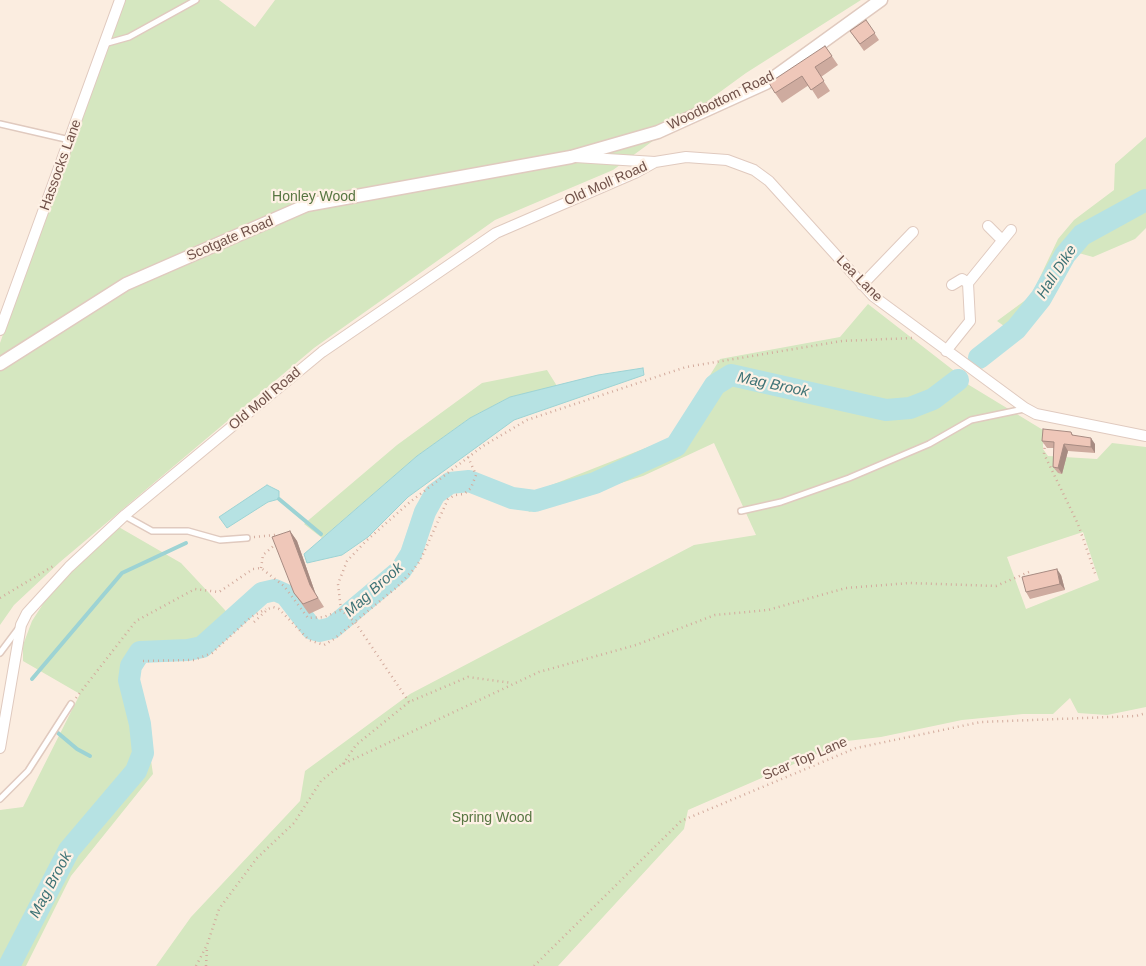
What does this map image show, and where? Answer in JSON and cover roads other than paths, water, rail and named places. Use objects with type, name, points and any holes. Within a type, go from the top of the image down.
[{"type":"street","name":"Hassocks Lane","points":[[0,330],[120,0]]},
{"type":"street","name":"Woodbottom Road","points":[[572,157],[658,132],[766,83],[881,0]]},
{"type":"street","name":"Lea Lane","points":[[572,157],[655,162],[686,158],[727,160],[754,170],[769,181],[873,296],[1025,408],[1046,416],[1146,436]]},
{"type":"street","name":"Scotgate Road","points":[[0,364],[126,284],[306,205],[572,157]]},
{"type":"street","name":"Old Moll Road","points":[[0,748],[21,625],[27,613],[69,567],[124,515],[322,352],[496,233],[635,173],[655,162]]},
{"type":"street","points":[[988,226],[1002,240]]},
{"type":"street","points":[[946,351],[970,320],[968,283],[1011,230]]},
{"type":"street","points":[[862,285],[913,232]]},
{"type":"street","points":[[952,285],[962,279],[968,283]]},
{"type":"lane","points":[[104,44],[129,37],[196,0]]},
{"type":"lane","points":[[0,124],[70,140]]},
{"type":"lane","points":[[740,512],[781,502],[849,478],[929,444],[971,420],[1025,408]]},
{"type":"lane","points":[[124,515],[152,531],[188,531],[220,540],[247,538]]},
{"type":"lane","points":[[0,653],[21,625]]},
{"type":"lane","points":[[0,799],[28,771],[71,704]]},
{"type":"water","points":[[643,368],[644,375],[514,420],[408,497],[368,537],[342,555],[307,563],[304,554],[417,456],[470,418],[510,397],[598,375]]},
{"type":"water","points":[[267,485],[279,491],[279,499],[268,502],[227,528],[219,517]]},
{"type":"waterway","name":"Hall Dike","points":[[979,358],[1016,329],[1041,298],[1065,255],[1082,235],[1146,200]]},
{"type":"waterway","name":"Mag Brook","points":[[9,966],[69,850],[136,771],[143,753],[140,724],[129,680],[131,666],[140,652],[188,650],[202,647],[262,593],[275,590],[286,595],[312,629],[319,631],[332,628],[401,570],[411,554],[425,512],[435,494],[450,483],[469,481],[512,498],[535,501],[595,483],[676,446],[715,385],[731,375],[886,410],[910,408],[933,399],[958,380]]},
{"type":"waterway","points":[[279,499],[321,534]]},
{"type":"waterway","points":[[32,679],[122,573],[186,543]]},
{"type":"waterway","points":[[58,733],[77,749],[90,756]]},
{"type":"park label","name":"Honley Wood","points":[[314,197]]},
{"type":"park label","name":"Spring Wood","points":[[492,818]]}]
